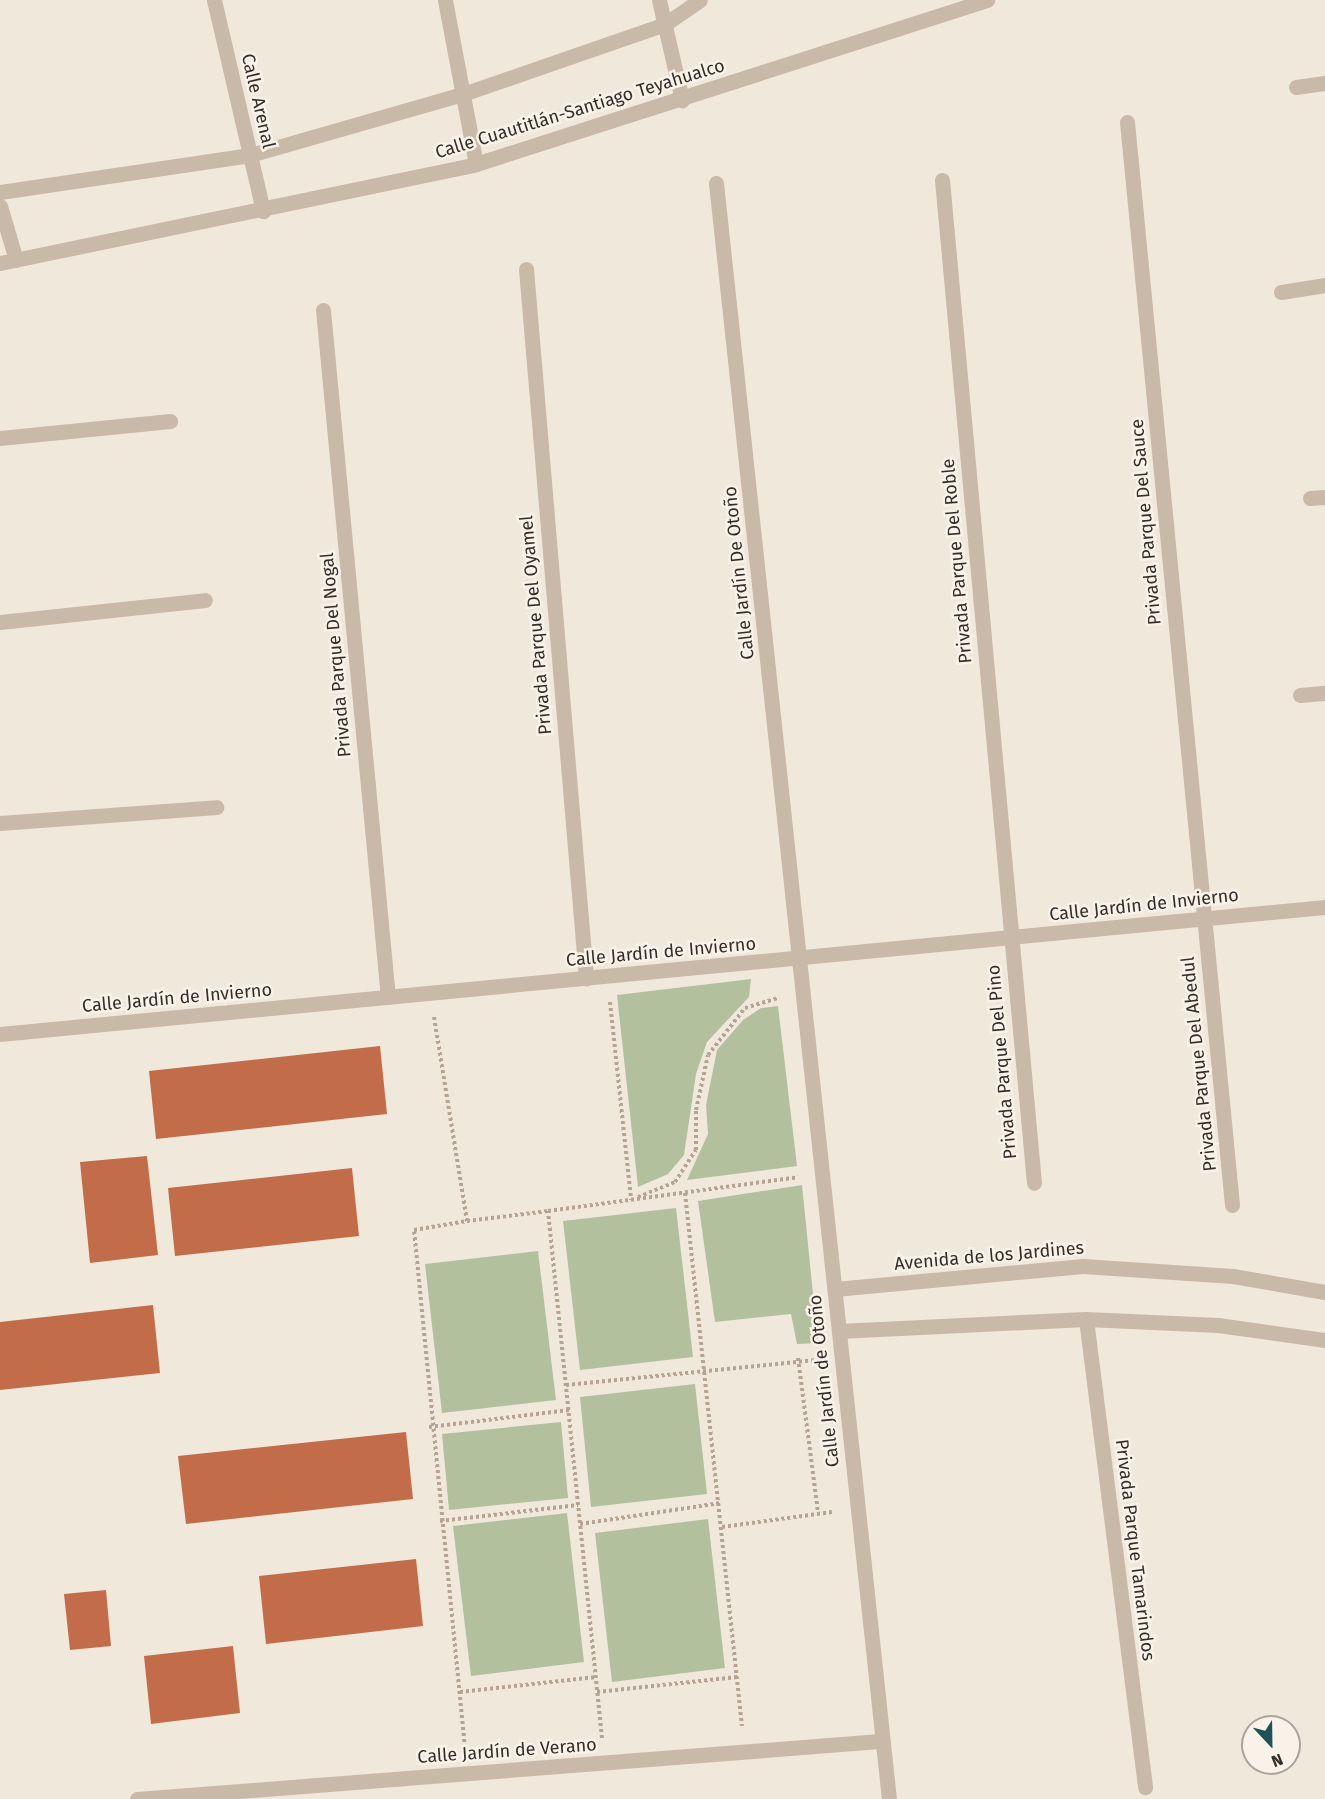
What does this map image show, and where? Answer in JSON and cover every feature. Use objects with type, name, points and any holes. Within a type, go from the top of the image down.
[{"type":"street","name":"Calle Arenal","points":[[214,0],[263,211]]},
{"type":"street","points":[[445,0],[476,164]]},
{"type":"street","points":[[659,0],[682,100]]},
{"type":"street","points":[[0,192],[250,155],[463,94],[664,24],[700,0]]},
{"type":"street","name":"Calle Cuautitlán-Santiago Teyahualco","points":[[0,263],[263,211],[476,164],[682,100],[987,0]]},
{"type":"street","points":[[1296,87],[1325,83]]},
{"type":"street","name":"Privada Parque Del Sauce","points":[[1127,122],[1204,919]]},
{"type":"street","name":"Privada Parque Del Roble","points":[[942,180],[1010,938]]},
{"type":"street","name":"Calle Jardín De Otoño","points":[[716,183],[801,958]]},
{"type":"street","points":[[0,206],[16,260]]},
{"type":"street","name":"Privada Parque Del Oyamel","points":[[526,268],[586,978]]},
{"type":"street","points":[[1281,292],[1325,285]]},
{"type":"street","name":"Privada Parque Del Nogal","points":[[323,309],[388,997]]},
{"type":"street","points":[[0,438],[170,421]]},
{"type":"street","points":[[0,622],[205,600]]},
{"type":"street","points":[[1300,695],[1325,693]]},
{"type":"street","points":[[0,823],[216,807]]},
{"type":"street","name":"Calle Jardín de Invierno","points":[[0,1034],[1325,908]]},
{"type":"street","name":"Privada Parque Del Abedul","points":[[1204,919],[1232,1204]]},
{"type":"street","name":"Privada Parque Del Pino","points":[[1010,938],[1034,1183]]},
{"type":"street","name":"Calle Jardín de Otoño","points":[[801,958],[880,1741],[889,1799]]},
{"type":"street","name":"Avenida de los Jardines","points":[[835,1289],[1083,1266],[1233,1276],[1325,1292]]},
{"type":"street","points":[[839,1331],[1086,1319],[1218,1325],[1325,1340]]},
{"type":"street","name":"Privada Parque Tamarindos","points":[[1086,1319],[1144,1787]]},
{"type":"street","name":"Calle Jardín de Verano","points":[[137,1799],[880,1741]]},
{"type":"path","points":[[607,976],[631,1200]]},
{"type":"path","points":[[631,1200],[675,1182],[696,1150],[696,1110],[708,1055],[745,1008],[804,989]]},
{"type":"path","points":[[430,993],[467,1221]]},
{"type":"path","points":[[467,1773],[460,1692],[429,1428],[414,1230],[823,1173]]},
{"type":"path","points":[[685,1193],[706,1369],[745,1752]]},
{"type":"path","points":[[548,1212],[604,1762]]},
{"type":"path","points":[[798,1358],[818,1513]]},
{"type":"path","points":[[566,1385],[798,1358],[842,1363]]},
{"type":"path","points":[[429,1428],[568,1410]]},
{"type":"path","points":[[580,1524],[720,1503]]},
{"type":"path","points":[[440,1521],[578,1505]]},
{"type":"path","points":[[722,1527],[818,1513],[857,1512]]},
{"type":"path","points":[[460,1692],[596,1677]]},
{"type":"path","points":[[597,1692],[737,1677]]},
{"type":"green space","points":[[751,979],[749,997],[707,1042],[696,1074],[684,1155],[668,1174],[638,1187],[617,995]]},
{"type":"green space","points":[[778,1006],[797,1166],[687,1180],[708,1134],[706,1105],[717,1050],[743,1020],[761,1008]]},
{"type":"green space","points":[[802,1185],[818,1343],[797,1344],[791,1314],[715,1322],[698,1201]]},
{"type":"green space","points":[[676,1208],[693,1357],[580,1370],[563,1221]]},
{"type":"green space","points":[[538,1251],[556,1400],[442,1413],[425,1264]]},
{"type":"green space","points":[[695,1384],[707,1494],[591,1507],[580,1397]]},
{"type":"green space","points":[[561,1422],[568,1498],[449,1510],[442,1434]]},
{"type":"green space","points":[[567,1513],[584,1662],[471,1676],[453,1526]]},
{"type":"green space","points":[[708,1519],[725,1668],[612,1682],[595,1533]]},
{"type":"building","points":[[380,1046],[387,1114],[156,1139],[149,1071]]},
{"type":"building","points":[[147,1156],[158,1255],[90,1263],[80,1162]]},
{"type":"building","points":[[352,1168],[359,1236],[175,1256],[168,1188]]},
{"type":"building","points":[[153,1305],[160,1373],[0,1390],[0,1322]]},
{"type":"building","points":[[406,1432],[413,1499],[186,1524],[178,1456]]},
{"type":"building","points":[[416,1559],[423,1626],[266,1644],[259,1576]]},
{"type":"building","points":[[106,1590],[111,1646],[70,1650],[64,1594]]},
{"type":"building","points":[[233,1646],[240,1713],[151,1724],[144,1656]]}]
